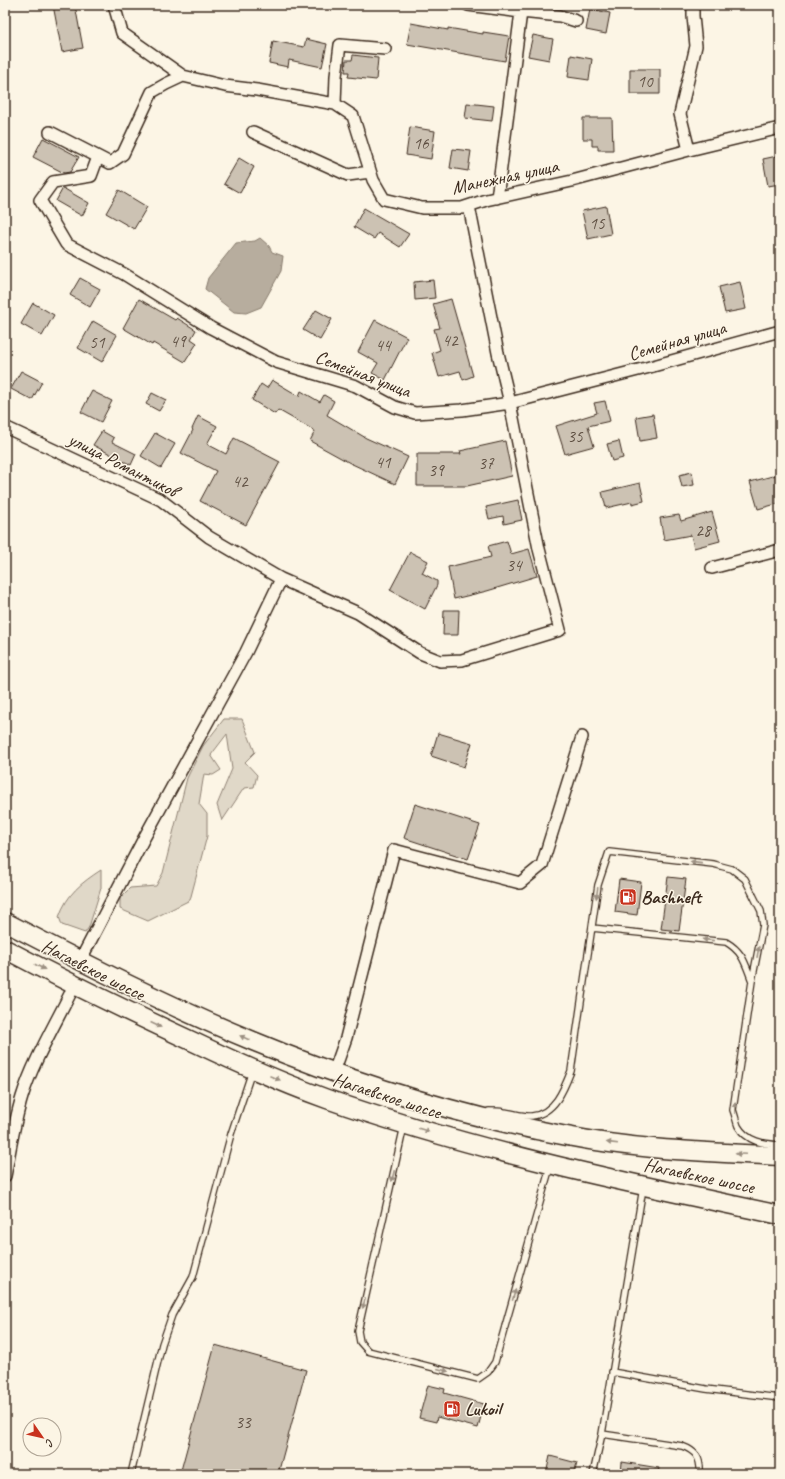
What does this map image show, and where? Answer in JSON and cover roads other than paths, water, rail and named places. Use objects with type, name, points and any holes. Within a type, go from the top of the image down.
[{"type":"main road","name":"Нагаевское шоссе","points":[[5,922],[80,961],[157,998],[253,1041],[334,1072],[408,1097],[457,1111],[545,1132],[606,1143],[780,1156]]},
{"type":"main road","name":"Нагаевское шоссе","points":[[5,949],[74,986],[143,1019],[253,1069],[326,1099],[469,1144],[551,1165],[780,1215]]},
{"type":"street","name":"Манежная улица","points":[[114,5],[122,33],[182,76],[225,86],[257,90],[335,104],[353,116],[370,172],[384,199],[422,208],[462,208],[780,128]]},
{"type":"street","points":[[468,5],[560,16],[576,21]]},
{"type":"street","points":[[689,150],[680,114],[696,46],[693,5]]},
{"type":"street","points":[[497,198],[521,12]]},
{"type":"street","points":[[335,104],[336,76],[340,45],[385,49]]},
{"type":"street","points":[[50,132],[110,164],[123,154],[152,92],[182,76]]},
{"type":"street","points":[[253,132],[348,175],[370,172]]},
{"type":"street","name":"Семейная улица","points":[[98,157],[91,176],[53,182],[40,200],[66,244],[124,274],[211,328],[276,362],[356,386],[395,407],[415,413],[462,410],[510,403],[631,372],[780,331]]},
{"type":"street","points":[[469,206],[498,353],[510,403]]},
{"type":"street","name":"улица Романтиков","points":[[5,427],[161,500],[208,537],[281,579],[358,614],[420,653],[440,661],[462,660],[560,630],[539,548],[510,403]]},
{"type":"street","points":[[712,568],[780,550]]},
{"type":"street","points":[[80,961],[143,840],[242,658],[281,579]]},
{"type":"street","points":[[334,1072],[346,1038],[394,850],[520,883],[542,865],[582,737]]},
{"type":"street","points":[[5,1176],[14,1126],[22,1097],[32,1071],[74,986]]},
{"type":"lane","points":[[457,1111],[502,1111],[531,1116],[543,1113],[555,1103],[564,1089],[570,1071],[598,885],[609,852],[713,864],[732,869],[745,879],[761,911],[763,925],[752,982],[734,1110],[738,1126],[746,1135],[760,1143],[780,1145]]},
{"type":"lane","points":[[592,928],[726,942],[733,946],[742,956],[752,982]]},
{"type":"lane","points":[[131,1474],[162,1344],[172,1315],[193,1277],[231,1134],[253,1069]]},
{"type":"lane","points":[[405,1124],[358,1331],[360,1342],[368,1351],[478,1379],[488,1372],[495,1362],[551,1165]]},
{"type":"lane","points":[[593,1474],[602,1434],[643,1186]]},
{"type":"lane","points":[[612,1372],[706,1389],[780,1398]]},
{"type":"lane","points":[[602,1434],[682,1446],[692,1450],[699,1461],[700,1474]]},
{"type":"place","name":"Bashneft","points":[[628,897]]},
{"type":"place","name":"Lukoil","points":[[452,1409]]}]
